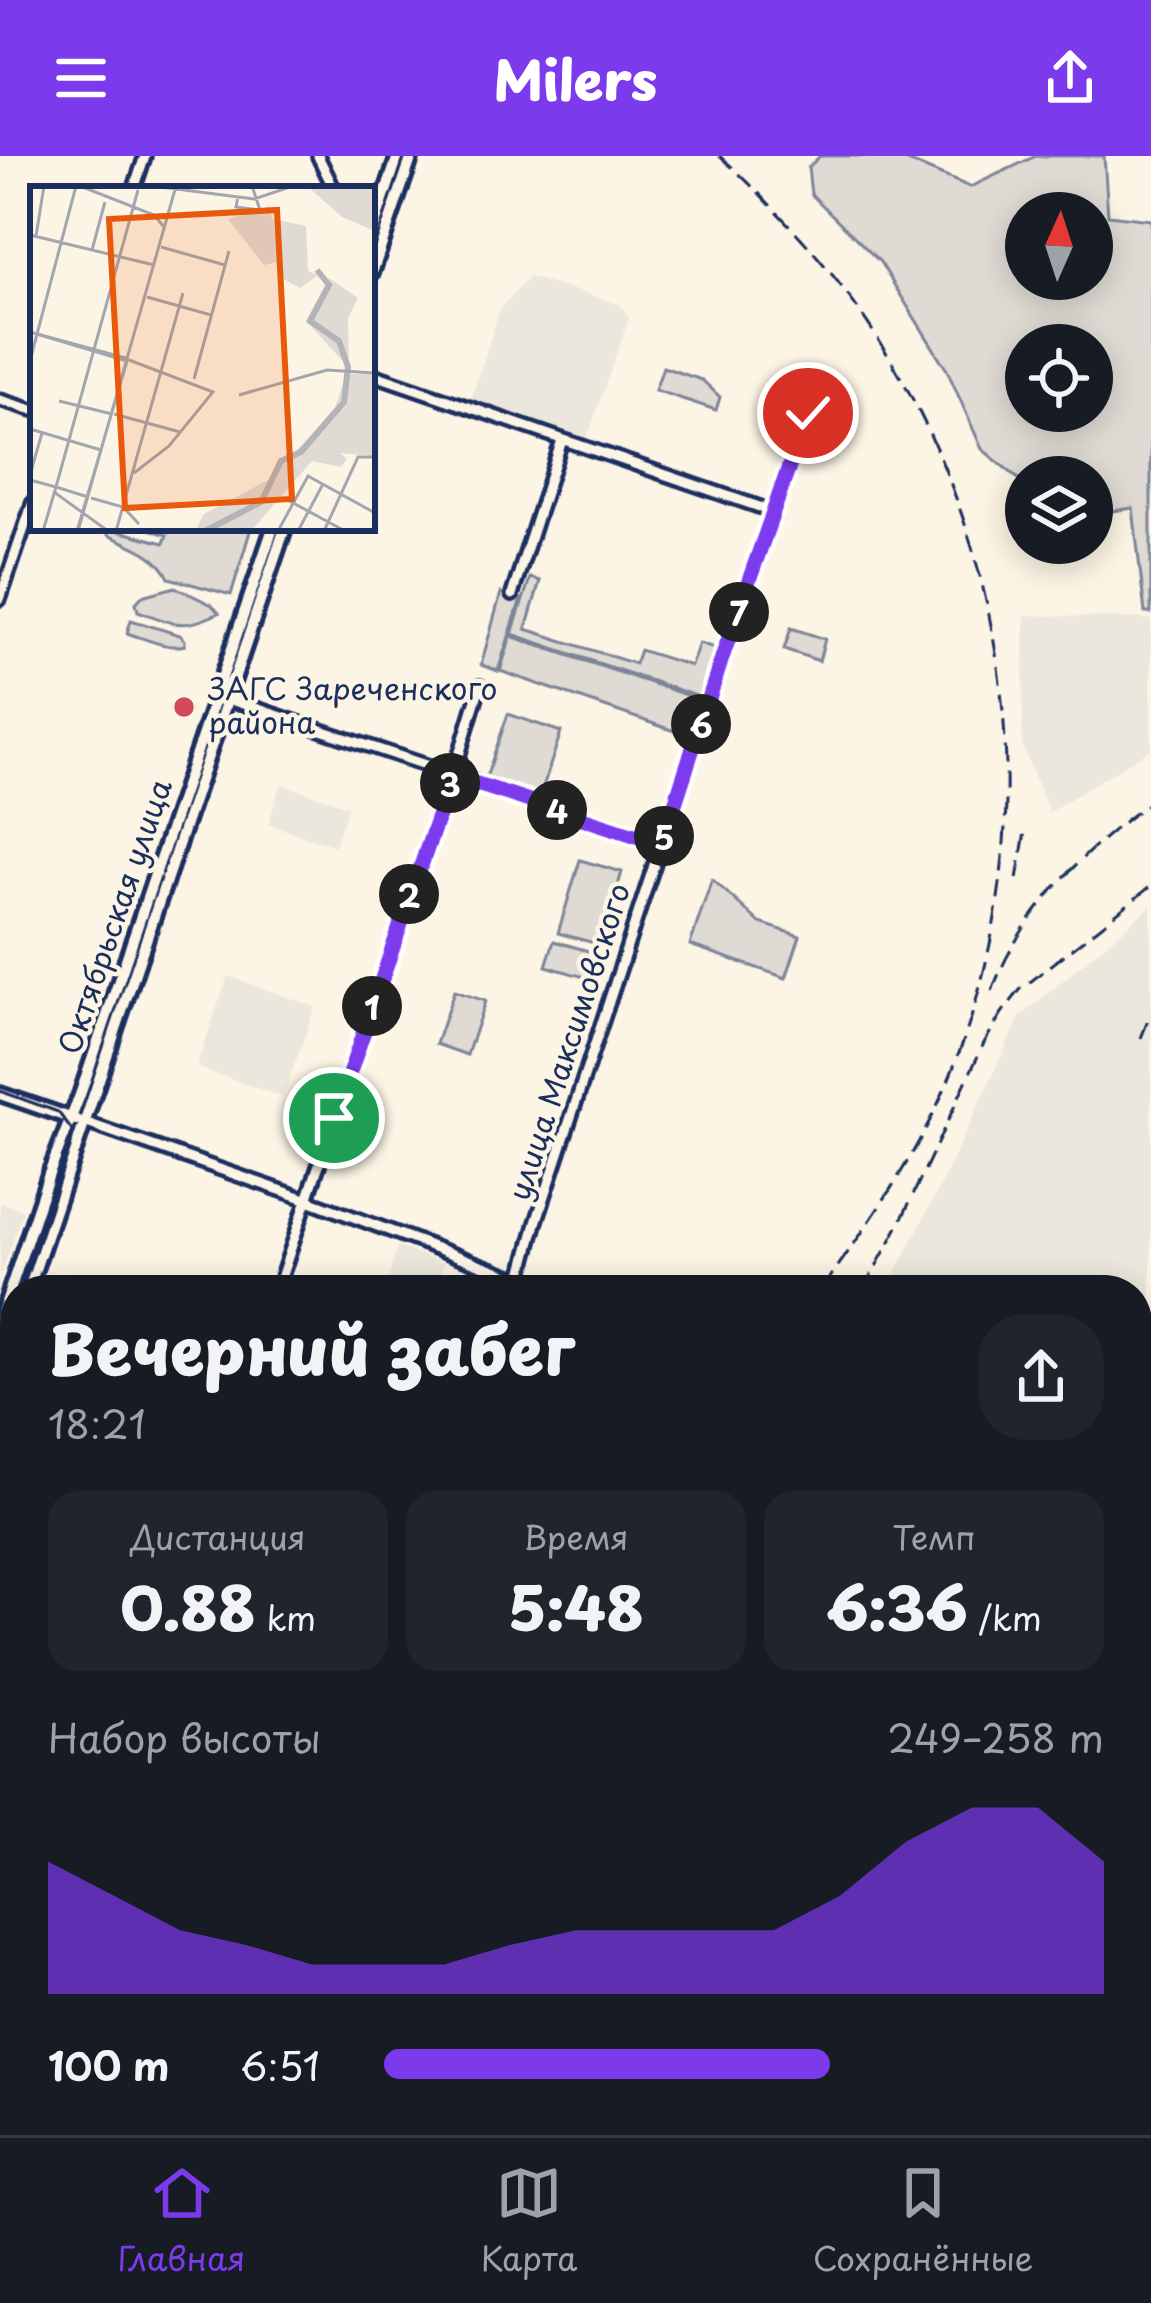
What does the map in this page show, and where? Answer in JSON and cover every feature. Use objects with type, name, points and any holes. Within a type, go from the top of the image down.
[{"type":"main road","points":[[375,260],[398,156]]},
{"type":"main road","points":[[375,226],[412,156]]},
{"type":"main road","name":"Октябрьская улица","points":[[32,1275],[78,1120],[272,531]]},
{"type":"main road","name":"Октябрьская улица","points":[[15,1275],[49,1174],[78,1120],[284,531]]},
{"type":"main road","points":[[0,1094],[78,1120]]},
{"type":"street","points":[[135,186],[145,156]]},
{"type":"street","points":[[317,156],[332,186]]},
{"type":"street","points":[[375,375],[774,512]]},
{"type":"street","points":[[0,400],[30,409]]},
{"type":"street","name":"улица Максимовского","points":[[522,1275],[724,652],[808,413]]},
{"type":"street","points":[[512,595],[562,440]]},
{"type":"street","points":[[0,599],[30,511]]},
{"type":"street","points":[[282,1275],[480,686]]},
{"type":"street","points":[[228,699],[662,844]]},
{"type":"street","points":[[78,1120],[513,1275]]},
{"type":"shaded area","points":[[820,156],[896,156],[970,187],[1036,156],[1104,156],[1106,192],[1005,192],[1005,300],[1113,300],[1113,216],[1151,220],[1151,613],[1145,613],[1133,508],[1113,511],[1113,456],[1005,456],[1005,468],[982,449],[947,370],[880,262],[811,194],[808,168]]},
{"type":"shaded area","points":[[529,277],[620,304],[629,318],[587,438],[471,399],[500,309]]},
{"type":"shaded area","points":[[663,367],[702,380],[720,397],[716,410],[655,390]]},
{"type":"shaded area","points":[[107,531],[118,531],[164,543],[167,535],[155,531],[250,531],[231,595],[169,578],[151,557]]},
{"type":"shaded area","points":[[530,578],[540,581],[526,629],[635,664],[640,650],[691,666],[699,643],[724,651],[708,700],[512,634]]},
{"type":"shaded area","points":[[175,587],[219,613],[178,624],[138,611],[136,603],[142,596]]},
{"type":"shaded area","points":[[501,593],[521,599],[498,671],[481,665]]},
{"type":"shaded area","points":[[1025,615],[1151,619],[1151,749],[1049,812],[1022,746]]},
{"type":"shaded area","points":[[131,620],[180,635],[185,645],[164,645],[127,633]]},
{"type":"shaded area","points":[[791,628],[825,639],[819,661],[784,649]]},
{"type":"shaded area","points":[[511,636],[707,702],[695,738],[500,671]]},
{"type":"shaded area","points":[[508,714],[561,732],[540,796],[486,778]]},
{"type":"shaded area","points":[[281,784],[348,806],[335,846],[268,824]]},
{"type":"shaded area","points":[[580,860],[622,872],[601,945],[558,933]]},
{"type":"shaded area","points":[[712,879],[760,923],[800,936],[786,978],[690,945]]},
{"type":"shaded area","points":[[1151,906],[1151,1275],[895,1275],[1020,1017]]},
{"type":"shaded area","points":[[554,941],[599,954],[591,979],[546,966]]},
{"type":"shaded area","points":[[228,976],[315,1007],[283,1097],[196,1067]]},
{"type":"shaded area","points":[[454,991],[485,1001],[467,1055],[436,1044]]},
{"type":"shaded area","points":[[0,1202],[23,1210],[0,1275]]},
{"type":"shaded area","points":[[397,1246],[444,1263],[440,1275],[390,1275]]},
{"type":"tram line","points":[[0,1091],[58,1112],[73,1132],[27,1275]]},
{"type":"railway","points":[[719,156],[790,226],[862,315],[920,413],[963,519],[992,631],[1005,745],[1003,859],[984,972],[936,1109],[907,1163],[832,1275]]},
{"type":"railway","points":[[992,991],[1020,935],[1057,885],[1151,801]]},
{"type":"railway","points":[[1017,879],[1026,826]]},
{"type":"railway","points":[[871,1275],[1002,1013],[1020,990],[1151,886]]},
{"type":"railway","points":[[1141,1038],[1151,1013]]},
{"type":"place","name":"ЗАГС Зареченского района","points":[[184,707]]},
{"type":"route","points":[[334,1118],[452,776],[662,844],[808,413]]}]
